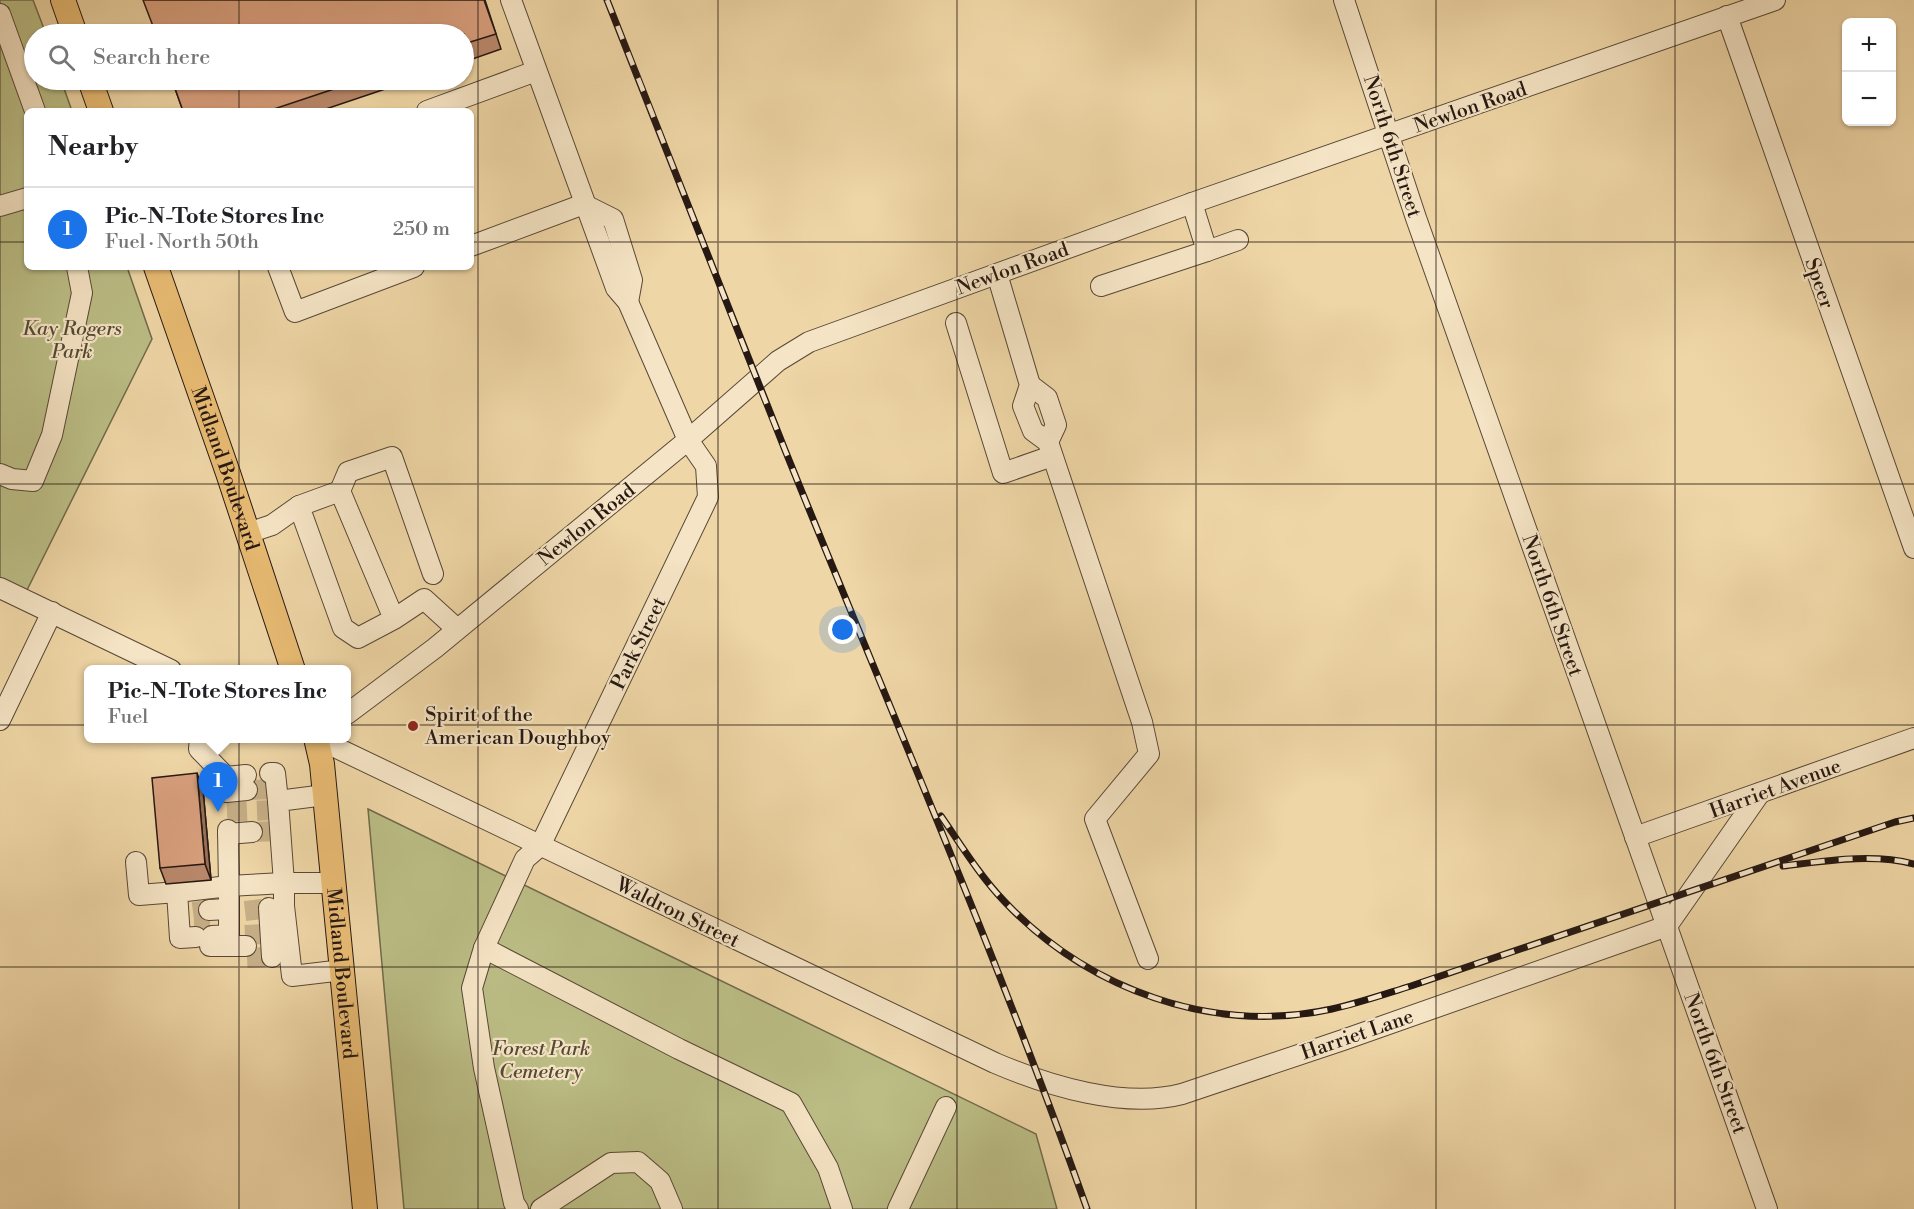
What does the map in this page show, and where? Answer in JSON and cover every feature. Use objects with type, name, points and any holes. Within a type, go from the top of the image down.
[{"type":"main road","points":[[63,0],[71,24]]},
{"type":"main road","points":[[94,90],[100,108]]},
{"type":"main road","name":"Midland Boulevard","points":[[157,270],[292,665]]},
{"type":"main road","name":"Midland Boulevard","points":[[317,743],[322,764],[365,1209]]},
{"type":"street","name":"Park Street","points":[[511,0],[584,204],[622,295],[688,440],[706,466],[708,497],[540,846],[525,859],[484,948],[472,988],[484,1068],[514,1203],[518,1209]]},
{"type":"street","name":"North 6th Street","points":[[1344,0],[1416,218],[1767,1209]]},
{"type":"street","name":"Newlon Road","points":[[351,711],[457,629],[688,440],[771,367],[809,342],[1192,203],[1775,0]]},
{"type":"street","points":[[0,14],[24,81]]},
{"type":"street","name":"Speer","points":[[1727,16],[1914,548]]},
{"type":"street","points":[[435,108],[536,71]]},
{"type":"street","points":[[27,90],[34,108]]},
{"type":"street","points":[[0,206],[24,199]]},
{"type":"street","points":[[1192,203],[1208,251]]},
{"type":"street","points":[[474,245],[584,204]]},
{"type":"street","points":[[1101,286],[1238,240]]},
{"type":"street","points":[[0,474],[12,479],[33,481],[52,435],[82,293],[78,270]]},
{"type":"street","points":[[279,270],[294,312],[406,270]]},
{"type":"street","points":[[997,274],[1030,385],[1047,398],[1056,425],[1050,449],[1142,722],[1149,754],[1095,819],[1148,959]]},
{"type":"street","points":[[956,323],[1003,473],[1050,449]]},
{"type":"street","points":[[299,506],[343,628],[358,638],[394,619],[424,599],[440,570],[392,457],[348,472],[340,491],[394,619]]},
{"type":"street","points":[[248,533],[272,525],[299,506],[340,491]]},
{"type":"street","points":[[0,588],[163,665]]},
{"type":"street","points":[[424,599],[457,629]]},
{"type":"street","points":[[0,720],[51,612]]},
{"type":"street","name":"Harriet Avenue","points":[[1635,837],[1914,738]]},
{"type":"street","points":[[200,743],[199,749],[226,789],[246,783]]},
{"type":"street","name":"Waldron Street","points":[[326,743],[918,1027],[995,1063],[1042,1081]]},
{"type":"street","points":[[1667,926],[1760,793]]},
{"type":"street","points":[[284,883],[275,795],[325,795]]},
{"type":"street","points":[[238,930],[229,886],[228,832],[252,832]]},
{"type":"street","points":[[136,862],[139,895],[229,886],[334,883]]},
{"type":"street","points":[[238,930],[284,883]]},
{"type":"street","points":[[177,892],[238,930],[292,976],[343,970]]},
{"type":"street","name":"Harriet Lane","points":[[1042,1081],[1133,1100],[1169,1097],[1343,1040],[1667,926]]},
{"type":"street","points":[[484,948],[791,1103],[828,1168],[842,1209]]},
{"type":"street","points":[[898,1209],[946,1107]]},
{"type":"street","points":[[541,1209],[611,1162],[638,1162],[660,1181],[672,1209]]},
{"type":"green space","name":"Kay Rogers Park","points":[[0,0],[33,0],[42,24],[24,24],[24,90],[65,90],[71,108],[24,108],[24,270],[128,270],[152,339],[26,592],[0,580]]},
{"type":"green space","name":"Forest Park Cemetery","points":[[368,809],[1036,1134],[1057,1209],[404,1209]]},
{"type":"building","points":[[143,0],[484,0],[496,34],[474,41],[474,24],[152,24]]},
{"type":"building","points":[[176,90],[331,90],[277,108],[182,108]]},
{"type":"building","points":[[197,773],[205,864],[160,868],[152,778]]},
{"type":"tunnel","points":[[247,790],[271,789]]},
{"type":"tunnel","points":[[227,812],[274,810]]},
{"type":"tunnel","points":[[252,832],[276,831]]},
{"type":"tunnel","points":[[245,911],[262,909]]},
{"type":"tunnel","points":[[193,912],[209,910]]},
{"type":"tunnel","points":[[194,926],[210,926]]},
{"type":"tunnel","points":[[245,935],[264,934]]},
{"type":"tunnel","points":[[247,958],[265,957]]},
{"type":"railway","points":[[607,0],[785,450],[1016,1018],[1087,1209]]},
{"type":"railway","points":[[941,816],[979,871],[1004,901],[1037,932],[1073,959],[1113,981],[1154,998],[1197,1009],[1242,1015],[1287,1015],[1332,1009],[1362,1001],[1895,822],[1914,818]]},
{"type":"railway","points":[[1783,866],[1865,858],[1914,864]]},
{"type":"place","name":"Spirit of the American Doughboy","points":[[413,726]]},
{"type":"place","name":"Pic-N-Tote Stores Inc","points":[[218,812]]}]
